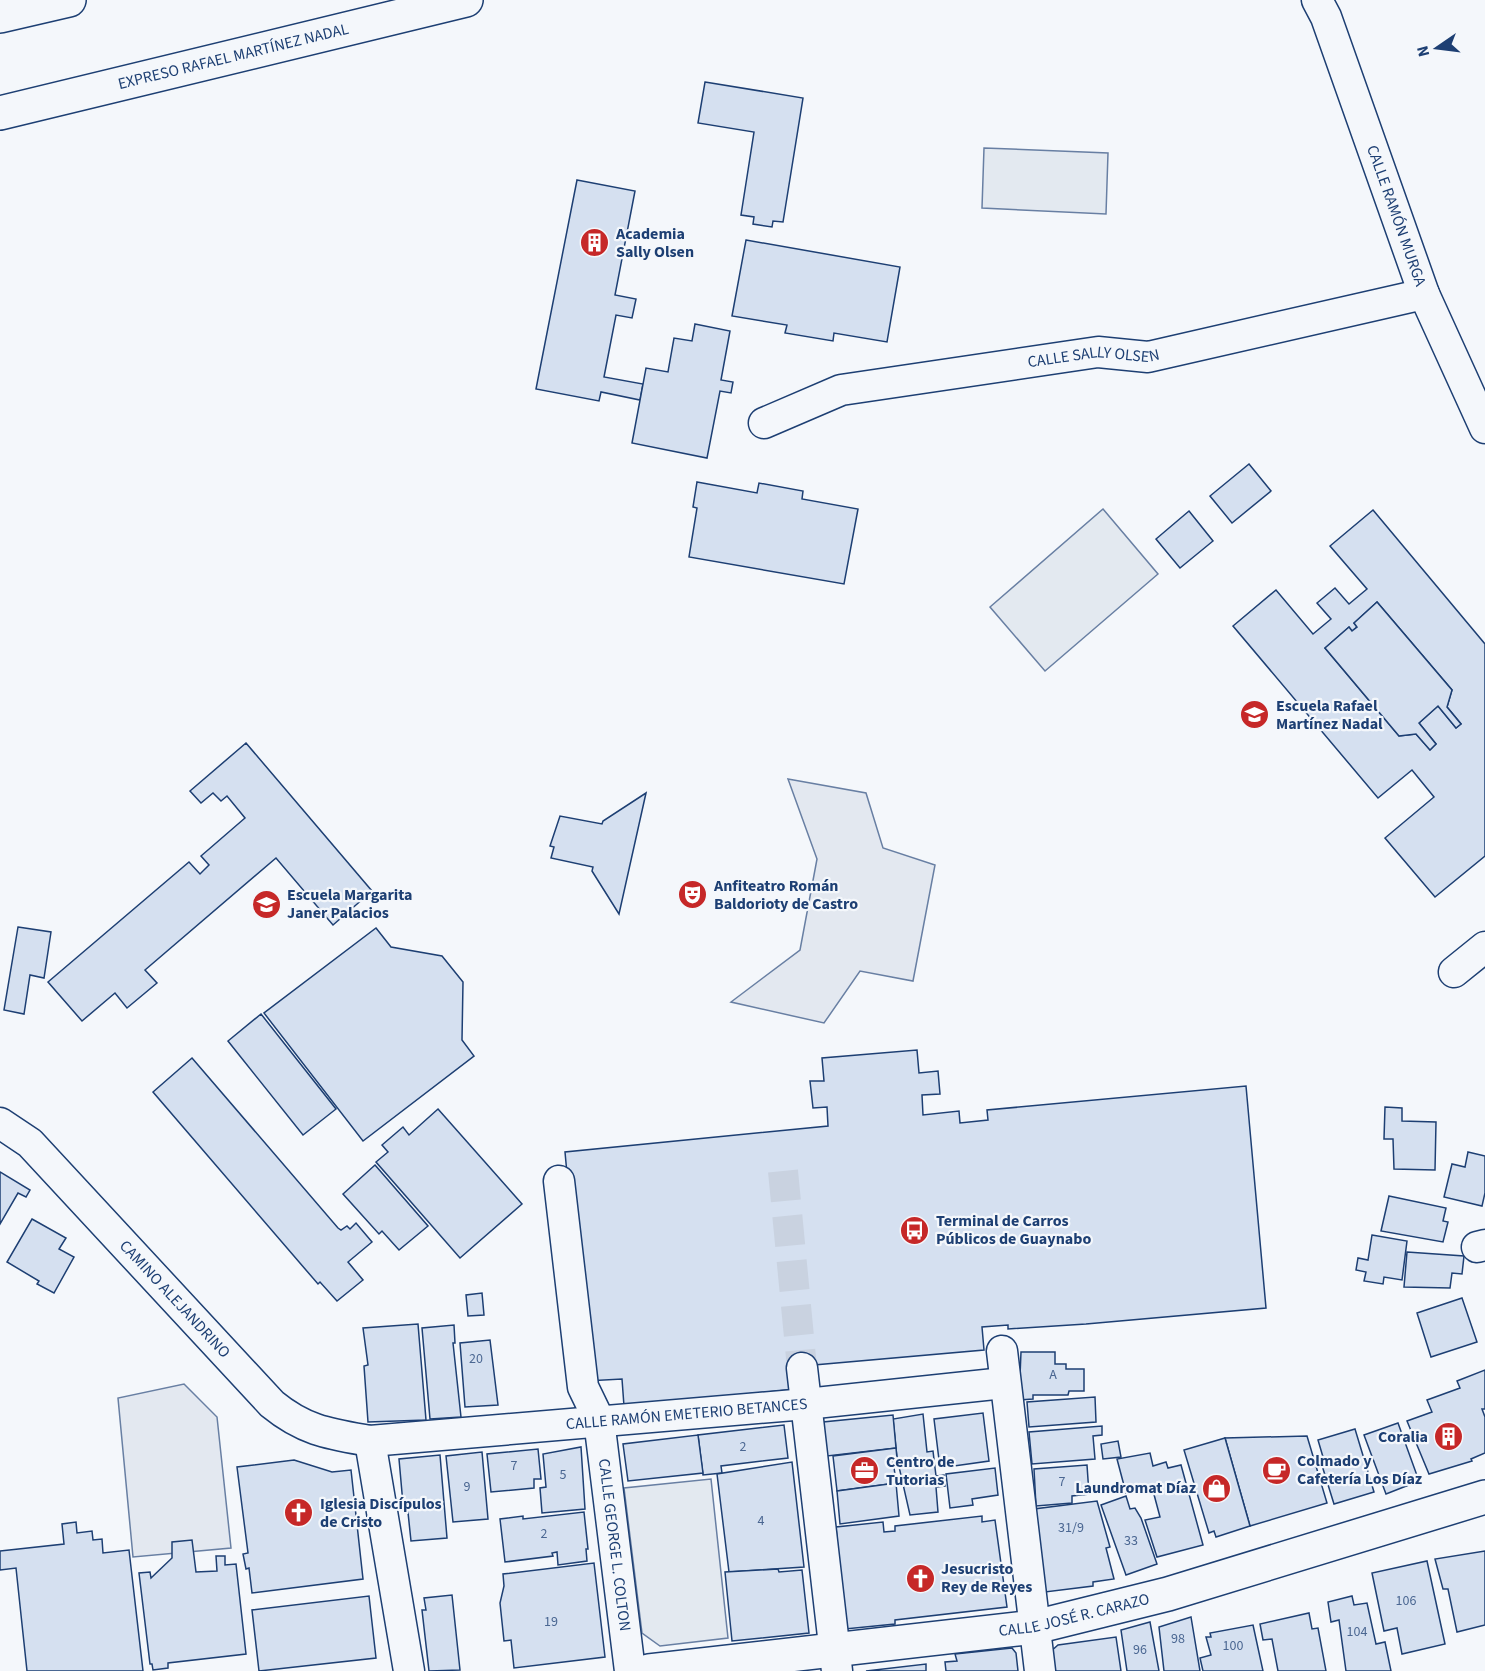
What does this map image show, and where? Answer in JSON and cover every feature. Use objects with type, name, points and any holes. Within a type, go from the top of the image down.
[{"type":"main road","points":[[0,16],[69,0]]},
{"type":"main road","name":"EXPRESO RAFAEL MARTÍNEZ NADAL","points":[[0,113],[466,0]]},
{"type":"main road","name":"CALLE JOSÉ R. CARAZO","points":[[650,1671],[835,1660],[1035,1626],[1168,1594],[1485,1497]]},
{"type":"street","name":"CALLE RAMÓN MURGA","points":[[1317,0],[1326,17],[1424,294],[1485,428]]},
{"type":"street","name":"CALLE SALLY OLSEN","points":[[764,423],[841,390],[1098,352],[1148,357],[1424,294]]},
{"type":"street","points":[[1454,972],[1485,947]]},
{"type":"street","name":"CAMINO ALEJANDRINO","points":[[0,1123],[30,1143],[272,1404],[293,1421],[321,1433],[370,1441]]},
{"type":"street","name":"CALLE GEORGE L. COLTON","points":[[558,1181],[583,1387],[599,1420],[630,1671]]},
{"type":"street","points":[[1002,1351],[1040,1671]]},
{"type":"street","points":[[802,1368],[835,1660]]},
{"type":"street","name":"CALLE RAMÓN EMETERIO BETANCES","points":[[370,1441],[806,1404],[1004,1383]]},
{"type":"street","points":[[370,1441],[409,1671]]},
{"type":"shaded area","points":[[984,148],[1108,153],[1106,214],[982,208]]},
{"type":"shaded area","points":[[1103,509],[1158,574],[1045,671],[990,607]]},
{"type":"shaded area","points":[[788,779],[866,793],[883,848],[935,865],[913,981],[860,971],[824,1023],[731,1002],[800,950],[817,859]]},
{"type":"shaded area","points":[[184,1384],[217,1417],[231,1548],[133,1557],[118,1398]]},
{"type":"shaded area","points":[[711,1479],[728,1638],[660,1646],[642,1633],[624,1488]]},
{"type":"building","points":[[705,82],[803,98],[783,222],[773,221],[772,227],[753,224],[754,217],[741,215],[754,132],[698,123]]},
{"type":"building","name":"Academia Sally Olsen","points":[[577,180],[635,191],[615,295],[636,299],[632,318],[616,315],[604,377],[643,384],[640,400],[601,392],[599,401],[536,389]]},
{"type":"building","name":"Academia Sally Olsen","points":[[746,240],[900,267],[887,342],[834,333],[833,341],[785,333],[787,325],[732,316]]},
{"type":"building","points":[[695,324],[730,331],[721,380],[733,382],[731,393],[720,391],[707,458],[632,443],[646,368],[668,372],[674,338],[692,341]]},
{"type":"building","points":[[1249,464],[1271,491],[1232,523],[1210,496]]},
{"type":"building","points":[[697,482],[757,493],[759,483],[803,491],[802,499],[858,509],[844,584],[689,557],[697,508],[693,507]]},
{"type":"building","points":[[1373,510],[1485,644],[1485,856],[1435,897],[1385,838],[1434,797],[1412,770],[1378,798],[1233,626],[1276,590],[1313,634],[1331,619],[1317,603],[1335,588],[1349,604],[1367,589],[1330,546]],"holes":[[[1377,602],[1452,690],[1447,707],[1461,724],[1456,728],[1438,706],[1419,723],[1436,744],[1430,750],[1416,734],[1399,736],[1325,648],[1349,627],[1352,631],[1357,627],[1354,623]]]},
{"type":"building","points":[[1189,511],[1213,541],[1180,568],[1156,539]]},
{"type":"building","points":[[1377,602],[1452,690],[1447,707],[1461,724],[1456,728],[1438,706],[1419,723],[1436,744],[1430,750],[1416,734],[1399,736],[1325,648],[1349,627],[1352,631],[1357,627],[1354,623]]},
{"type":"building","points":[[246,743],[372,891],[333,925],[276,858],[145,970],[157,983],[127,1008],[115,993],[82,1021],[48,982],[189,862],[200,874],[209,865],[201,856],[245,818],[227,796],[221,801],[213,793],[201,803],[190,791]]},
{"type":"building","points":[[646,793],[619,914],[592,871],[593,867],[551,858],[554,847],[550,846],[560,816],[602,824],[603,821]]},
{"type":"building","points":[[18,927],[51,932],[44,978],[30,975],[24,1014],[4,1010]]},
{"type":"building","points":[[376,928],[391,947],[442,956],[463,982],[462,1040],[474,1056],[363,1141],[264,1013]]},
{"type":"building","points":[[261,1014],[336,1109],[303,1135],[228,1041]]},
{"type":"building","name":"Terminal de Carros Públicos de Guaynabo","points":[[917,1050],[919,1073],[938,1071],[940,1094],[922,1095],[923,1115],[959,1111],[960,1123],[988,1120],[987,1110],[1246,1086],[1266,1308],[1086,1324],[1008,1329],[1008,1325],[982,1327],[984,1350],[814,1365],[797,1389],[624,1406],[622,1379],[586,1381],[565,1152],[828,1126],[827,1107],[813,1108],[810,1081],[824,1081],[822,1058]]},
{"type":"building","points":[[192,1058],[338,1228],[341,1230],[347,1226],[350,1229],[356,1223],[372,1242],[348,1262],[363,1280],[337,1301],[320,1282],[318,1284],[153,1092]]},
{"type":"building","points":[[1385,1107],[1402,1108],[1402,1121],[1436,1122],[1435,1170],[1394,1169],[1393,1139],[1384,1139]]},
{"type":"building","points":[[438,1109],[522,1204],[460,1258],[376,1162],[388,1152],[382,1145],[403,1127],[409,1135]]},
{"type":"building","points":[[1468,1152],[1485,1156],[1485,1193],[1482,1206],[1444,1197],[1452,1164],[1465,1167]]},
{"type":"building","points":[[375,1165],[428,1226],[399,1250],[382,1231],[379,1234],[343,1194]]},
{"type":"building","points":[[0,1172],[30,1190],[26,1197],[18,1193],[0,1224]]},
{"type":"building","points":[[1389,1196],[1446,1208],[1443,1221],[1448,1222],[1443,1242],[1381,1231]]},
{"type":"building","points":[[32,1219],[66,1238],[59,1249],[74,1257],[54,1293],[37,1284],[39,1281],[7,1262]]},
{"type":"building","points":[[1372,1235],[1407,1241],[1402,1280],[1384,1277],[1383,1284],[1364,1281],[1366,1272],[1356,1270],[1358,1258],[1368,1260]]},
{"type":"building","points":[[1407,1252],[1464,1256],[1462,1274],[1452,1273],[1450,1288],[1404,1287]]},
{"type":"building","points":[[482,1293],[484,1315],[468,1316],[466,1295]]},
{"type":"building","points":[[1462,1298],[1477,1342],[1431,1357],[1417,1313]]},
{"type":"building","points":[[418,1324],[426,1420],[368,1422],[364,1366],[368,1365],[363,1328]]},
{"type":"building","points":[[454,1325],[455,1343],[453,1343],[461,1417],[430,1419],[422,1328]]},
{"type":"building","points":[[490,1340],[498,1405],[465,1407],[460,1343]]},
{"type":"building","points":[[1021,1352],[1055,1352],[1055,1364],[1066,1364],[1066,1369],[1084,1369],[1084,1391],[1069,1391],[1068,1395],[1033,1395],[1033,1399],[1019,1400]]},
{"type":"building","name":"Coralia","points":[[1485,1370],[1485,1409],[1482,1409],[1485,1417],[1485,1453],[1471,1459],[1472,1461],[1429,1474],[1407,1421],[1432,1412],[1427,1400],[1460,1388],[1457,1381]]},
{"type":"building","points":[[1095,1397],[1096,1422],[1029,1427],[1027,1402]]},
{"type":"building","points":[[983,1413],[989,1461],[940,1468],[934,1419]]},
{"type":"building","points":[[923,1414],[927,1452],[933,1451],[936,1476],[944,1475],[945,1486],[936,1487],[938,1512],[910,1515],[897,1458],[893,1419]]},
{"type":"building","points":[[893,1415],[896,1448],[827,1456],[823,1422]]},
{"type":"building","points":[[1398,1423],[1419,1481],[1386,1494],[1364,1435]]},
{"type":"building","points":[[784,1425],[788,1458],[721,1466],[722,1473],[703,1475],[698,1435]]},
{"type":"building","points":[[1102,1426],[1102,1435],[1093,1436],[1095,1459],[1032,1464],[1029,1432]]},
{"type":"building","points":[[1355,1429],[1374,1492],[1334,1504],[1320,1459],[1323,1457],[1318,1440]]},
{"type":"building","points":[[698,1435],[703,1473],[628,1481],[623,1444]]},
{"type":"building","name":"Colmado y Cafetería Los Díaz","points":[[1307,1436],[1327,1503],[1250,1526],[1225,1438]]},
{"type":"building","name":"Laundromat Díaz","points":[[1225,1438],[1250,1526],[1216,1537],[1214,1531],[1209,1533],[1184,1450]]},
{"type":"building","points":[[1118,1441],[1121,1457],[1103,1459],[1101,1444]]},
{"type":"building","points":[[581,1447],[585,1509],[542,1513],[540,1488],[546,1487],[543,1454]]},
{"type":"building","name":"Centro de Tutorias","points":[[896,1448],[897,1458],[893,1459],[896,1483],[837,1491],[833,1456]]},
{"type":"building","points":[[538,1449],[541,1479],[534,1479],[534,1488],[491,1492],[487,1454]]},
{"type":"building","points":[[482,1452],[488,1519],[453,1522],[446,1456]]},
{"type":"building","points":[[1150,1453],[1153,1466],[1166,1462],[1168,1468],[1181,1465],[1203,1545],[1157,1557],[1145,1520],[1160,1517],[1152,1487],[1126,1493],[1117,1459]]},
{"type":"building","points":[[440,1455],[447,1538],[411,1541],[407,1503],[403,1504],[399,1459]]},
{"type":"building","name":"Iglesia Discípulos de Cristo","points":[[294,1460],[332,1472],[351,1470],[363,1579],[252,1593],[249,1568],[246,1569],[243,1554],[248,1553],[237,1467]]},
{"type":"building","points":[[792,1462],[804,1567],[729,1572],[717,1474]]},
{"type":"building","points":[[1087,1465],[1089,1494],[1072,1496],[1072,1503],[1036,1506],[1034,1469]]},
{"type":"building","points":[[995,1468],[998,1495],[972,1499],[973,1505],[950,1508],[946,1474]]},
{"type":"building","points":[[896,1483],[899,1516],[840,1524],[837,1491]]},
{"type":"building","points":[[1126,1496],[1130,1509],[1135,1508],[1141,1518],[1157,1564],[1126,1575],[1101,1505]]},
{"type":"building","points":[[1097,1501],[1110,1547],[1106,1548],[1114,1579],[1093,1582],[1093,1586],[1045,1592],[1034,1509]]},
{"type":"building","points":[[584,1512],[587,1561],[558,1565],[557,1552],[552,1553],[553,1556],[505,1562],[500,1519],[523,1516],[523,1519]]},
{"type":"building","name":"Jesucristo Rey de Reyes","points":[[982,1516],[982,1522],[995,1520],[1007,1607],[895,1620],[895,1624],[845,1629],[836,1527],[883,1522],[884,1532],[895,1531],[895,1526]]},
{"type":"building","points":[[76,1522],[77,1533],[92,1531],[93,1540],[102,1539],[103,1553],[129,1550],[143,1671],[27,1671],[16,1568],[0,1570],[0,1551],[64,1544],[62,1524]]},
{"type":"building","points":[[192,1540],[196,1572],[217,1571],[216,1556],[225,1556],[225,1565],[236,1564],[246,1654],[168,1663],[168,1668],[153,1670],[150,1664],[139,1573],[150,1572],[151,1578],[172,1558],[172,1542]]},
{"type":"building","points":[[1485,1551],[1485,1625],[1457,1632],[1448,1589],[1443,1589],[1435,1559]]},
{"type":"building","points":[[1427,1561],[1445,1644],[1402,1654],[1397,1628],[1384,1631],[1372,1573]]},
{"type":"building","points":[[594,1563],[605,1657],[514,1668],[511,1640],[504,1641],[500,1603],[504,1586],[503,1574]]},
{"type":"building","points":[[778,1569],[779,1572],[802,1570],[809,1633],[732,1641],[725,1572]]},
{"type":"building","points":[[452,1595],[460,1670],[429,1671],[422,1610],[426,1610],[424,1598]]},
{"type":"building","points":[[369,1596],[376,1658],[259,1671],[252,1610]]},
{"type":"building","points":[[1352,1596],[1354,1605],[1367,1603],[1376,1644],[1385,1642],[1391,1671],[1346,1671],[1339,1620],[1331,1622],[1328,1602]]},
{"type":"building","points":[[1309,1613],[1312,1629],[1318,1628],[1326,1671],[1278,1671],[1272,1639],[1263,1640],[1260,1624]]},
{"type":"building","points":[[1191,1617],[1200,1671],[1164,1671],[1159,1627]]},
{"type":"building","points":[[1150,1622],[1159,1671],[1127,1671],[1121,1630]]},
{"type":"building","points":[[1253,1625],[1263,1671],[1203,1671],[1200,1658],[1211,1655],[1206,1637],[1211,1637],[1210,1633]]},
{"type":"building","points":[[1116,1637],[1121,1671],[1051,1671],[1049,1653],[1058,1645]]},
{"type":"building","points":[[1012,1648],[1016,1653],[1018,1671],[946,1671],[945,1662],[957,1661],[955,1654]]},
{"type":"building","points":[[926,1664],[926,1671],[866,1671]]},
{"type":"tunnel","points":[[783,1171],[802,1368]]},
{"type":"place","name":"Academia Sally Olsen","points":[[595,243]]},
{"type":"place","name":"Escuela Rafael Martínez Nadal","points":[[1255,715]]},
{"type":"place","name":"Anfiteatro Román Baldorioty de Castro","points":[[693,895]]},
{"type":"place","name":"Escuela Margarita Janer Palacios","points":[[266,904]]},
{"type":"place","name":"Terminal de Carros Públicos de Guaynabo","points":[[915,1230]]},
{"type":"place","name":"Coralia","points":[[1449,1437]]},
{"type":"place","name":"Colmado y Cafetería Los Díaz","points":[[1276,1470]]},
{"type":"place","name":"Centro de Tutorias","points":[[865,1471]]},
{"type":"place","name":"Laundromat Díaz","points":[[1217,1488]]},
{"type":"place","name":"Iglesia Discípulos de Cristo","points":[[299,1513]]},
{"type":"place","name":"Jesucristo Rey de Reyes","points":[[920,1578]]}]
